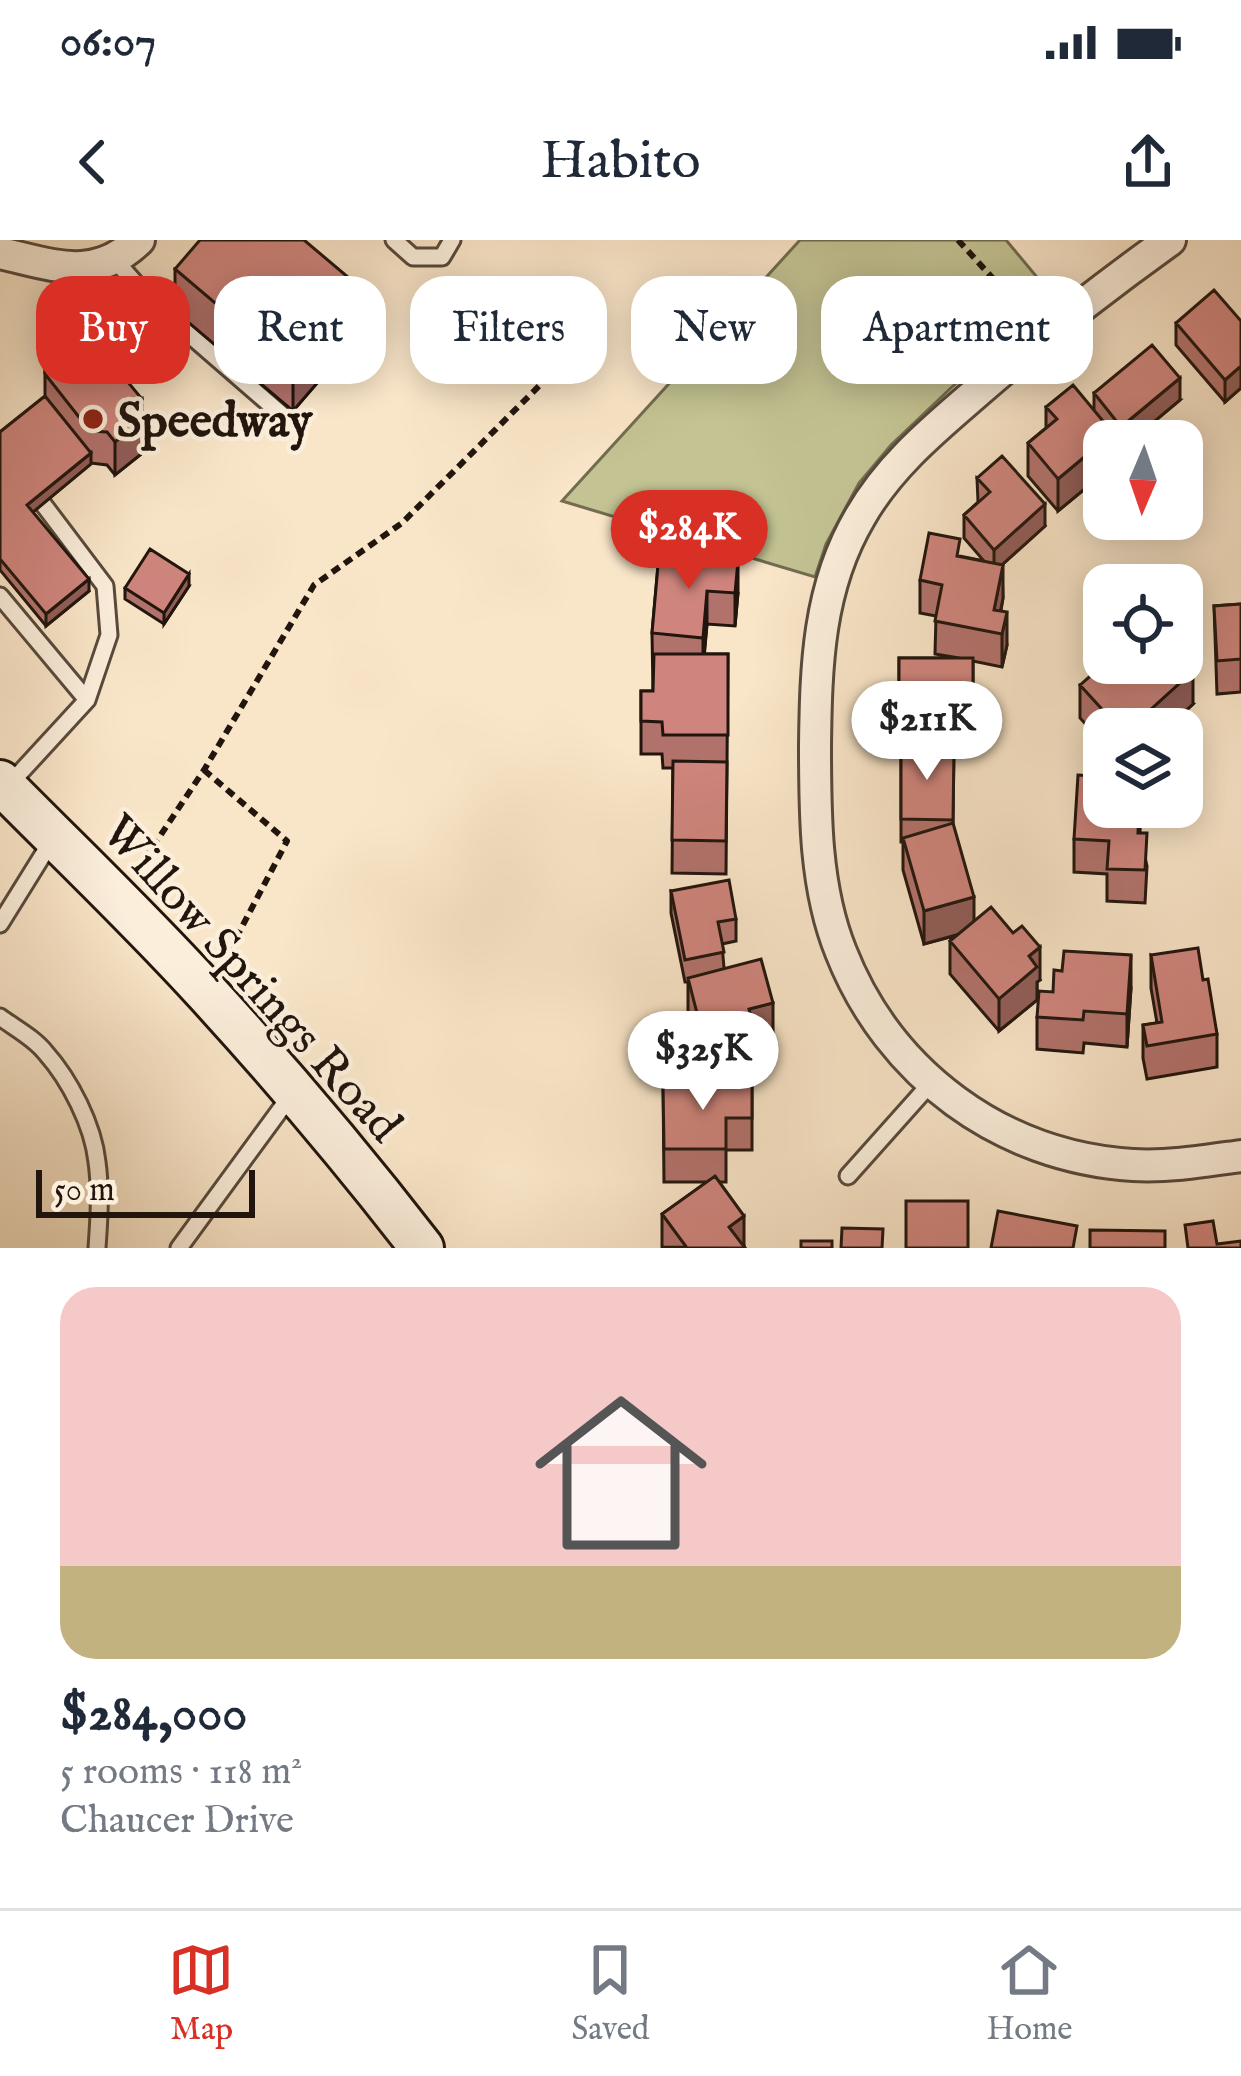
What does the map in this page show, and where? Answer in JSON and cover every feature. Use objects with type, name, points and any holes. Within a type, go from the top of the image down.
[{"type":"main road","name":"Willow Springs Road","points":[[3,785],[207,992],[422,1248]]},
{"type":"street","points":[[1093,297],[1170,240]]},
{"type":"street","points":[[0,254],[76,268],[99,266],[127,250]]},
{"type":"street","points":[[986,384],[886,478],[858,519],[835,570],[823,614],[815,668],[819,862],[841,953],[903,1055],[978,1119],[1033,1144],[1130,1165],[1173,1166],[1241,1156]]},
{"type":"lane","points":[[394,240],[413,257],[442,257],[452,240]]},
{"type":"lane","points":[[127,250],[152,302],[288,420]]},
{"type":"lane","points":[[3,785],[87,700],[109,635],[105,586],[43,504]]},
{"type":"lane","points":[[0,596],[87,700]]},
{"type":"lane","points":[[0,924],[56,834]]},
{"type":"lane","points":[[0,1017],[44,1049],[83,1115],[97,1159],[97,1248]]},
{"type":"lane","points":[[848,1176],[931,1083]]},
{"type":"lane","points":[[179,1248],[293,1092]]},
{"type":"path","points":[[958,240],[991,276]]},
{"type":"path","points":[[120,902],[314,584],[402,523],[541,384]]},
{"type":"path","points":[[204,770],[287,841],[207,992]]},
{"type":"green space","points":[[800,240],[1006,240],[1036,276],[821,276],[821,384],[955,384],[859,483],[826,544],[815,577],[562,501],[669,384],[797,384],[797,276],[767,276]]},
{"type":"building","points":[[200,240],[304,240],[347,276],[214,276],[214,302],[190,282],[190,276],[175,269]]},
{"type":"building","points":[[1214,290],[1241,321],[1241,366],[1225,380],[1176,323]]},
{"type":"building","points":[[1152,345],[1180,378],[1129,420],[1115,420],[1094,393]]},
{"type":"building","points":[[53,384],[130,384],[142,399],[135,405],[145,418],[115,442],[107,432],[90,431]]},
{"type":"building","points":[[1073,385],[1102,420],[1083,420],[1083,458],[1058,479],[1028,443],[1057,419],[1046,407]]},
{"type":"building","name":"Speedway","points":[[45,396],[91,453],[27,505],[89,579],[46,614],[0,559],[0,432]]},
{"type":"building","points":[[1002,456],[1045,504],[994,550],[964,515],[990,492],[977,478]]},
{"type":"building","points":[[929,533],[960,539],[957,556],[1003,565],[994,610],[1007,612],[1002,634],[935,621],[942,585],[920,580]]},
{"type":"building","points":[[150,549],[189,574],[164,613],[125,588]]},
{"type":"building","points":[[659,554],[738,561],[735,593],[707,591],[703,638],[652,633]]},
{"type":"building","points":[[1241,604],[1241,659],[1217,661],[1214,606]]},
{"type":"building","points":[[654,654],[728,654],[728,735],[663,735],[662,722],[641,721],[641,691],[653,691]]},
{"type":"building","points":[[899,658],[973,658],[973,714],[903,714]]},
{"type":"building","points":[[1179,684],[1152,708],[1101,708],[1080,685]]},
{"type":"building","points":[[901,746],[954,747],[953,820],[901,819]]},
{"type":"building","points":[[673,761],[727,762],[726,841],[672,840]]},
{"type":"building","points":[[1078,775],[1083,775],[1083,828],[1138,828],[1138,833],[1147,833],[1145,870],[1107,869],[1109,841],[1074,839]]},
{"type":"building","points":[[953,823],[974,897],[924,911],[903,838]]},
{"type":"building","points":[[729,880],[736,919],[718,922],[724,952],[685,960],[671,891]]},
{"type":"building","points":[[991,907],[1013,933],[1022,926],[1040,947],[1029,956],[1037,967],[999,999],[950,941]]},
{"type":"building","points":[[1198,948],[1217,1034],[1147,1046],[1143,1025],[1162,1022],[1151,955]]},
{"type":"building","points":[[1064,951],[1131,955],[1127,1014],[1084,1011],[1083,1020],[1037,1017],[1039,991],[1053,992],[1054,970],[1062,971]]},
{"type":"building","points":[[761,959],[773,1003],[749,1009],[758,1044],[708,1056],[688,978]]},
{"type":"building","points":[[752,1082],[752,1118],[726,1118],[726,1149],[664,1149],[663,1083]]},
{"type":"building","points":[[715,1176],[744,1216],[729,1227],[745,1248],[687,1248],[662,1214]]},
{"type":"building","points":[[906,1201],[968,1201],[968,1248],[906,1248]]},
{"type":"building","points":[[998,1211],[1077,1226],[1073,1248],[991,1248]]},
{"type":"building","points":[[1213,1221],[1217,1244],[1241,1241],[1241,1248],[1188,1248],[1185,1225]]},
{"type":"building","points":[[842,1228],[883,1229],[882,1248],[841,1248]]},
{"type":"building","points":[[1090,1230],[1165,1231],[1165,1248],[1090,1248]]},
{"type":"building","points":[[801,1241],[832,1241],[832,1248],[801,1248]]},
{"type":"place","name":"Speedway","points":[[93,419]]}]
